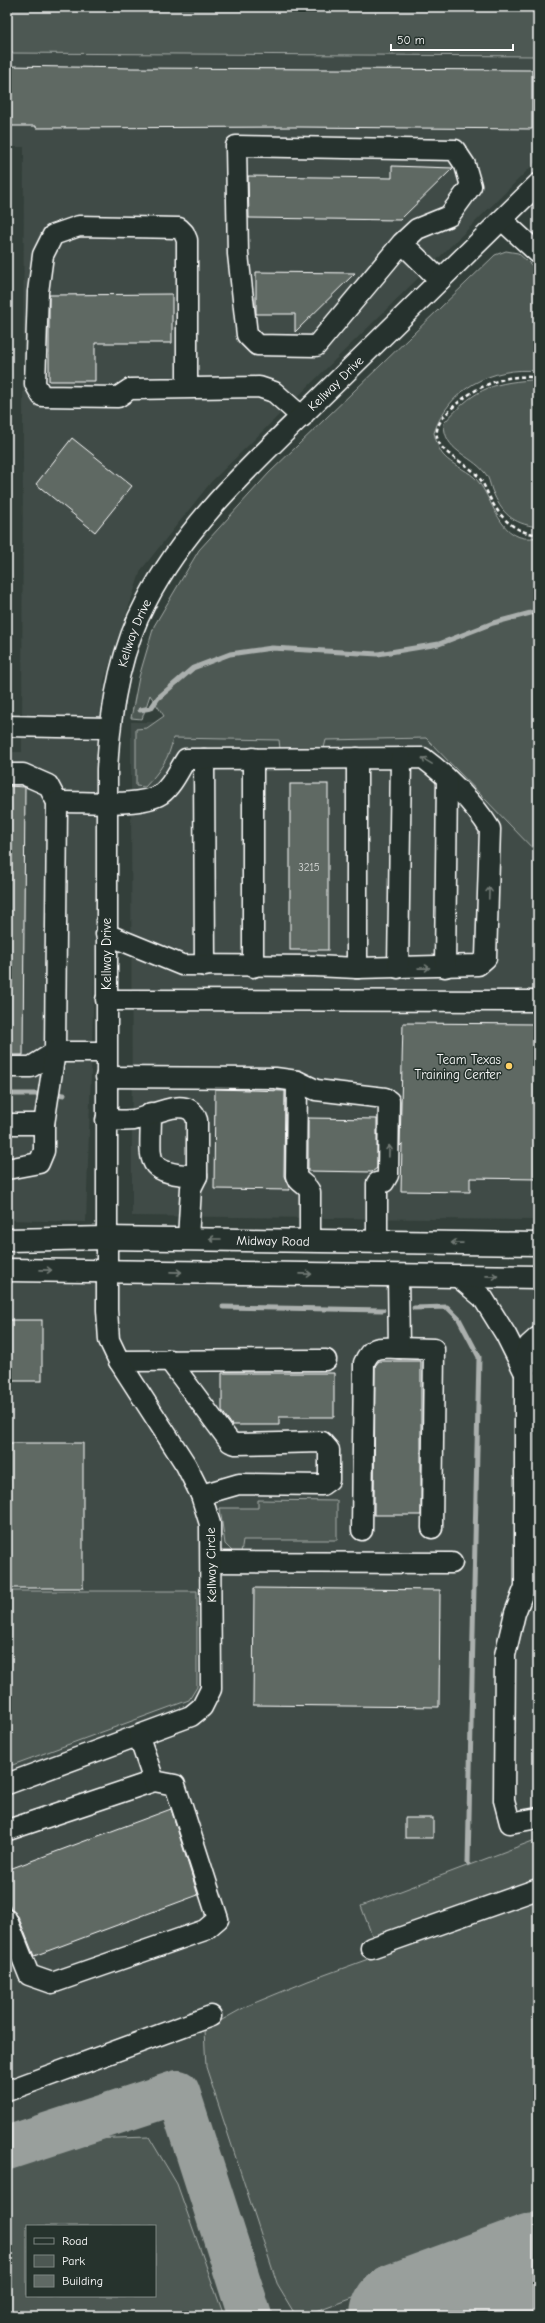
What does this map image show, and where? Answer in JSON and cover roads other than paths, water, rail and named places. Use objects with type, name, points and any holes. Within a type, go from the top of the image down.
[{"type":"main road","name":"Midway Road","points":[[7,1240],[106,1238],[538,1244]]},
{"type":"main road","points":[[7,1270],[538,1277]]},
{"type":"street","points":[[236,146],[455,150],[465,165],[471,186],[449,216],[417,229],[402,243],[316,346],[258,345],[248,335],[238,254],[236,146]]},
{"type":"street","name":"Kellway Drive","points":[[106,1238],[106,801],[110,728],[119,678],[145,602],[171,561],[207,512],[538,184]]},
{"type":"street","points":[[502,220],[538,253]]},
{"type":"street","points":[[187,388],[187,240],[184,233],[179,228],[79,226],[53,234],[43,255],[38,292],[35,384],[42,396],[118,397],[130,389],[258,387],[274,392],[302,417]]},
{"type":"street","points":[[402,243],[440,280]]},
{"type":"street","points":[[7,726],[110,728]]},
{"type":"street","points":[[253,758],[253,966]]},
{"type":"street","points":[[357,758],[357,968]]},
{"type":"street","points":[[398,968],[401,758]]},
{"type":"street","points":[[57,802],[136,802],[160,794],[169,786],[186,759],[423,758],[447,779],[484,819],[490,829],[486,958],[478,965],[398,968],[182,965],[106,934]]},
{"type":"street","points":[[204,759],[205,966]]},
{"type":"street","points":[[7,774],[22,774],[48,785],[57,802],[56,1052],[44,1124],[44,1151],[39,1163],[7,1169]]},
{"type":"street","points":[[445,967],[447,779]]},
{"type":"street","points":[[106,1000],[538,1001]]},
{"type":"street","points":[[7,1067],[32,1067],[56,1052],[106,1052]]},
{"type":"street","points":[[106,1077],[275,1078],[297,1082],[316,1090],[382,1097],[389,1102],[388,1175],[384,1182],[377,1182],[377,1242]]},
{"type":"street","points":[[297,1082],[296,1176],[299,1183],[308,1187],[310,1192],[310,1240]]},
{"type":"street","points":[[106,1120],[135,1120],[165,1108],[189,1108],[195,1113],[197,1120],[197,1176],[190,1194],[188,1239]]},
{"type":"street","points":[[151,1113],[150,1156],[155,1165],[160,1171],[170,1174],[197,1176]]},
{"type":"street","points":[[7,1124],[44,1124]]},
{"type":"street","name":"Kellway Circle","points":[[7,1784],[191,1716],[202,1707],[211,1689],[212,1562],[210,1524],[201,1495],[186,1465],[119,1361],[110,1340],[106,1272],[106,1238]]},
{"type":"street","points":[[398,1275],[399,1348]]},
{"type":"street","points":[[457,1276],[483,1298],[506,1335],[524,1373]]},
{"type":"street","points":[[538,1337],[529,1345],[525,1357],[525,1586],[514,1613],[505,1655],[504,1800],[510,1823],[538,1818]]},
{"type":"street","points":[[362,1530],[364,1363],[369,1352],[375,1348],[434,1349],[432,1528]]},
{"type":"street","points":[[169,1360],[230,1442],[236,1444],[322,1442],[329,1450],[329,1480],[322,1485],[239,1484],[201,1495]]},
{"type":"street","points":[[119,1361],[326,1360]]},
{"type":"street","points":[[212,1562],[452,1563]]},
{"type":"street","points":[[139,1736],[154,1781]]},
{"type":"street","points":[[7,1829],[154,1781],[175,1785],[218,1919],[205,1930],[52,1983],[29,1975],[7,1920]]},
{"type":"street","points":[[371,1948],[538,1889]]},
{"type":"street","points":[[7,2091],[211,2016]]},
{"type":"waterway","points":[[140,710],[151,708],[158,698],[193,668],[230,654],[272,648],[378,654],[439,644],[493,623],[538,611]]},
{"type":"waterway","points":[[7,1094],[38,1094]]},
{"type":"waterway","points":[[57,1094],[64,1095]]},
{"type":"waterway","points":[[223,1307],[383,1310]]},
{"type":"waterway","points":[[414,1308],[447,1307],[459,1319],[479,1357],[468,1863]]},
{"type":"place","name":"Team Texas Training Center","points":[[509,1066]]}]
